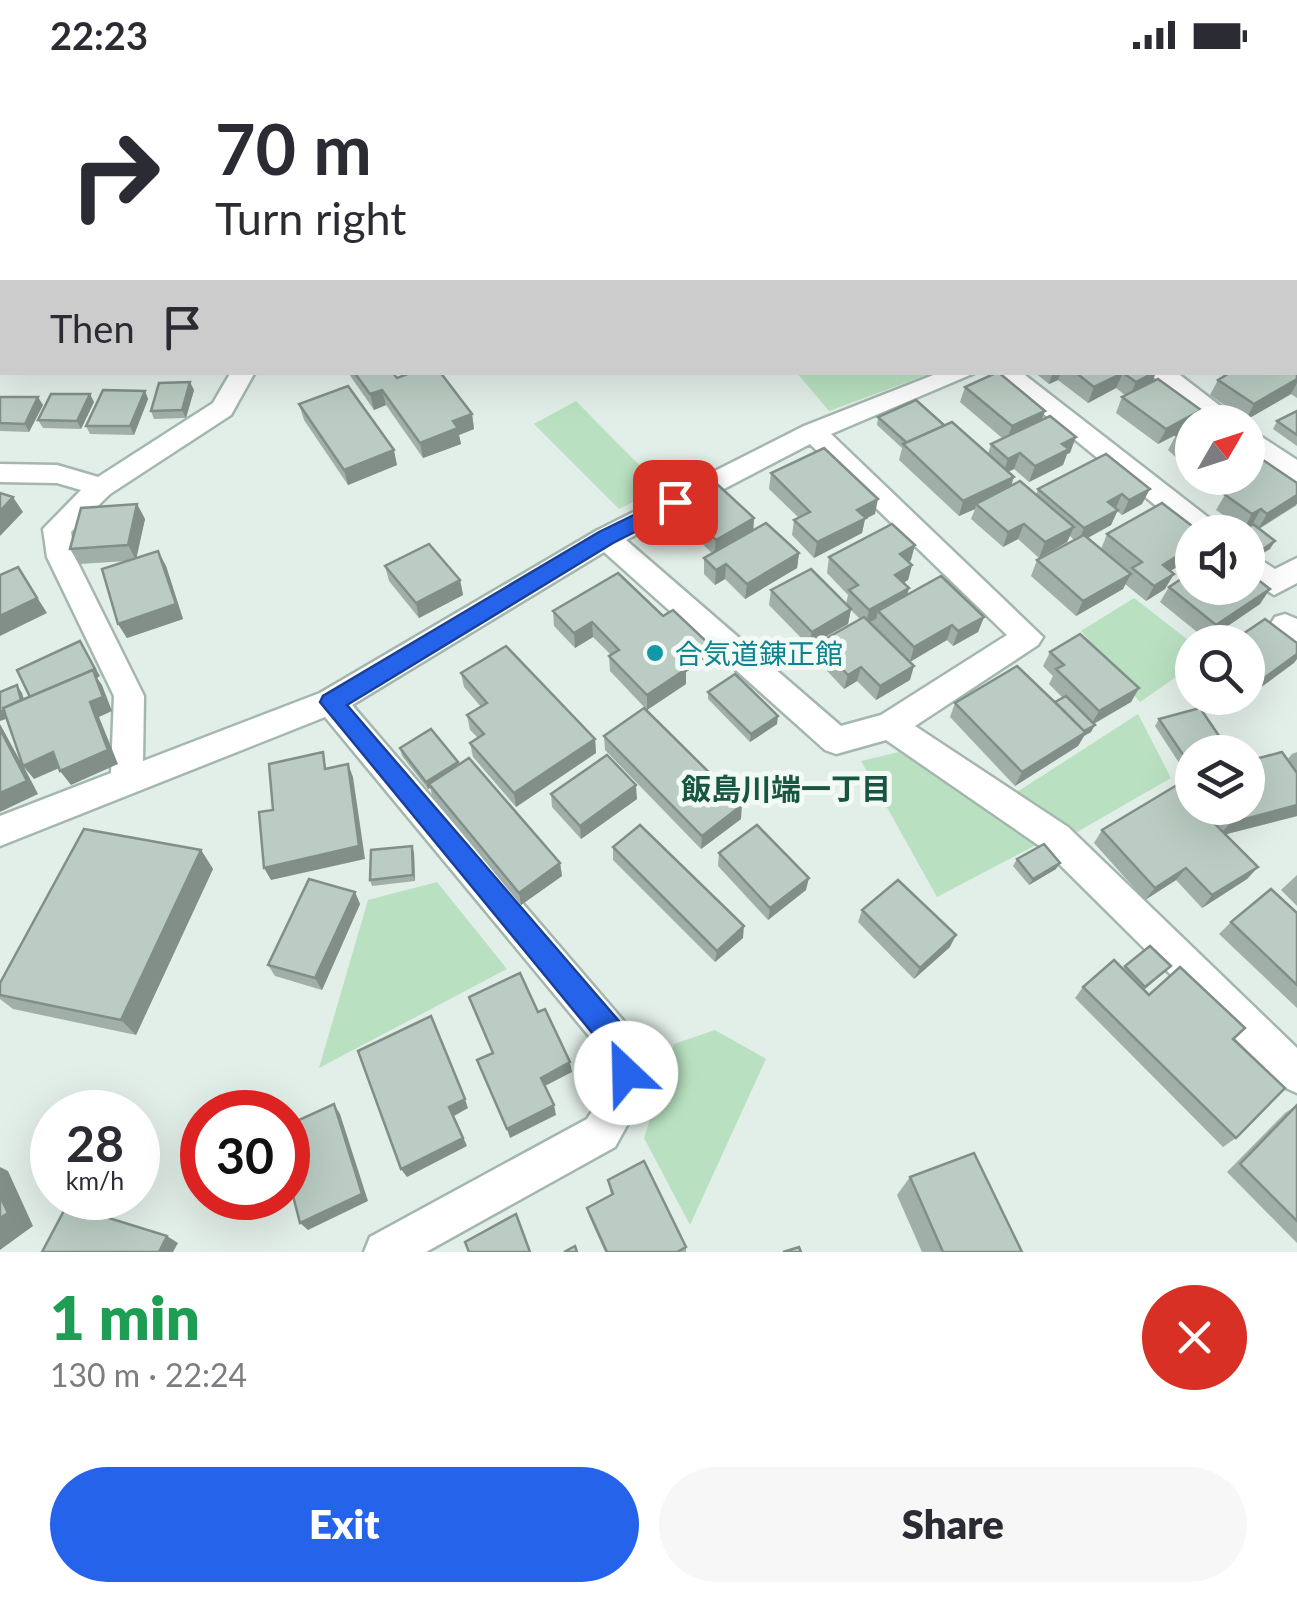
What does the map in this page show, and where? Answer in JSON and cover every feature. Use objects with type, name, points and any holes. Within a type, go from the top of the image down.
[{"type":"street","points":[[127,780],[130,696],[61,557],[56,529],[100,487],[222,409],[240,375]]},
{"type":"street","points":[[0,831],[331,702],[606,538],[813,432],[957,375]]},
{"type":"street","points":[[1008,375],[1186,515]]},
{"type":"street","points":[[1163,375],[1205,405]]},
{"type":"street","points":[[606,538],[836,741],[890,726],[1028,636],[813,432]]},
{"type":"street","points":[[1265,449],[1297,473]]},
{"type":"street","points":[[0,473],[57,474],[100,487]]},
{"type":"street","points":[[1265,577],[1274,584],[1297,569]]},
{"type":"street","points":[[331,702],[627,1052],[626,1093],[601,1133],[385,1252]]},
{"type":"street","points":[[890,726],[1056,838],[1297,1074]]},
{"type":"green space","points":[[799,375],[927,375],[829,411]]},
{"type":"green space","points":[[576,401],[636,462],[668,485],[619,509],[534,424]]},
{"type":"green space","points":[[1134,598],[1175,630],[1175,678],[1140,702],[1081,631]]},
{"type":"green space","points":[[1138,714],[1171,778],[1077,832],[1017,792]]},
{"type":"green space","points":[[899,752],[1036,845],[937,897],[861,761]]},
{"type":"green space","points":[[437,882],[507,969],[319,1068],[368,900]]},
{"type":"green space","points":[[715,1030],[766,1059],[690,1225],[644,1138],[674,1044]]},
{"type":"building","points":[[356,375],[397,378],[442,375],[472,414],[453,421],[458,428],[420,443],[382,390],[370,394]]},
{"type":"building","points":[[991,375],[1002,375],[1045,411],[1012,426],[965,387]]},
{"type":"building","points":[[1079,375],[1119,375],[1094,387]]},
{"type":"building","points":[[1126,375],[1149,375],[1136,382]]},
{"type":"building","points":[[1226,375],[1297,375],[1297,379],[1254,404],[1218,380]]},
{"type":"building","points":[[1158,379],[1194,405],[1175,405],[1175,424],[1166,429],[1122,397]]},
{"type":"building","points":[[190,382],[182,410],[151,411],[159,383]]},
{"type":"building","points":[[348,386],[394,450],[344,470],[299,404]]},
{"type":"building","points":[[103,390],[145,391],[130,426],[86,426]]},
{"type":"building","points":[[51,394],[90,394],[77,421],[38,420]]},
{"type":"building","points":[[0,397],[38,397],[25,424],[0,423]]},
{"type":"building","points":[[916,400],[945,426],[907,443],[878,417]]},
{"type":"building","points":[[1297,411],[1297,435],[1277,421]]},
{"type":"building","points":[[1050,416],[1076,437],[1062,444],[1069,449],[1035,466],[1020,453],[1008,459],[991,444]]},
{"type":"building","points":[[952,422],[1014,477],[963,501],[903,444]]},
{"type":"building","points":[[824,448],[878,499],[857,510],[866,518],[817,542],[794,520],[810,512],[771,473]]},
{"type":"building","points":[[1106,454],[1150,489],[1129,500],[1122,494],[1108,502],[1118,510],[1084,528],[1038,489]]},
{"type":"building","points":[[1265,461],[1297,483],[1297,495],[1267,514],[1261,509],[1252,514],[1225,495],[1265,495]]},
{"type":"building","points":[[1020,481],[1074,527],[1045,542],[1024,524],[1008,532],[976,504]]},
{"type":"building","points":[[718,485],[754,518],[716,540],[679,506]]},
{"type":"building","points":[[0,493],[13,497],[0,511]]},
{"type":"building","points":[[1162,503],[1178,515],[1175,558],[1163,565],[1174,574],[1154,586],[1132,568],[1142,562],[1107,534]]},
{"type":"building","points":[[137,504],[128,545],[70,549],[81,508]]},
{"type":"building","points":[[766,523],[799,553],[747,584],[726,564],[716,570],[704,558]]},
{"type":"building","points":[[892,524],[915,545],[900,554],[912,565],[895,575],[909,588],[869,610],[849,590],[858,585],[829,557]]},
{"type":"building","points":[[1265,533],[1275,541],[1265,548]]},
{"type":"building","points":[[1084,535],[1131,574],[1083,601],[1037,560]]},
{"type":"building","points":[[429,544],[460,580],[416,603],[385,566]]},
{"type":"building","points":[[158,551],[176,604],[118,624],[102,569]]},
{"type":"building","points":[[18,567],[37,598],[0,616],[0,575]]},
{"type":"building","points":[[811,569],[851,609],[812,632],[771,590]]},
{"type":"building","name":"合気道錬正館","points":[[618,573],[663,616],[673,610],[708,643],[680,662],[686,669],[647,695],[609,656],[619,650],[592,622],[574,633],[553,611]]},
{"type":"building","points":[[941,576],[984,617],[958,631],[952,625],[914,647],[878,611]]},
{"type":"building","points":[[1191,605],[1246,605],[1216,625]]},
{"type":"building","points":[[864,617],[914,666],[880,686],[861,667],[848,675],[818,643]]},
{"type":"building","points":[[1265,619],[1297,643],[1297,654],[1265,678],[1265,625],[1256,625]]},
{"type":"building","points":[[1080,634],[1139,688],[1099,711],[1056,669],[1064,665],[1050,652]]},
{"type":"building","points":[[80,641],[95,669],[30,697],[17,670]]},
{"type":"building","points":[[506,646],[595,739],[514,793],[470,743],[484,734],[467,715],[487,703],[461,673]]},
{"type":"building","points":[[1017,666],[1086,732],[1022,772],[955,703]]},
{"type":"building","points":[[93,670],[103,697],[90,702],[108,750],[60,771],[53,752],[23,766],[3,708]]},
{"type":"building","points":[[735,674],[778,716],[751,734],[708,692]]},
{"type":"building","points":[[17,685],[21,700],[0,712],[0,692]]},
{"type":"building","points":[[1066,696],[1095,725],[1084,731],[1055,702]]},
{"type":"building","points":[[644,708],[742,805],[702,836],[604,736]]},
{"type":"building","points":[[1205,715],[1218,735],[1175,735],[1175,743],[1159,719]]},
{"type":"building","points":[[0,729],[27,781],[0,793]]},
{"type":"building","points":[[431,729],[458,762],[426,782],[400,748]]},
{"type":"building","points":[[323,752],[325,769],[348,764],[359,846],[264,868],[259,812],[273,810],[269,764]]},
{"type":"building","points":[[1282,752],[1297,773],[1297,805],[1265,814],[1265,756]]},
{"type":"building","points":[[607,755],[636,785],[580,826],[551,794]]},
{"type":"building","points":[[469,758],[560,863],[519,893],[429,784]]},
{"type":"building","points":[[1175,786],[1175,825],[1216,825],[1258,867],[1212,895],[1186,868],[1155,888],[1102,830]]},
{"type":"building","points":[[640,825],[744,926],[717,951],[613,847]]},
{"type":"building","points":[[757,825],[809,878],[770,908],[719,853]]},
{"type":"building","points":[[84,829],[201,850],[121,1020],[0,995],[0,983]]},
{"type":"building","points":[[1044,844],[1060,863],[1033,879],[1017,859]]},
{"type":"building","points":[[412,846],[413,875],[370,880],[371,850]]},
{"type":"building","points":[[309,879],[355,892],[315,978],[268,965]]},
{"type":"building","points":[[898,880],[956,935],[920,968],[862,910]]},
{"type":"building","points":[[1271,889],[1297,913],[1297,985],[1231,922]]},
{"type":"building","points":[[1150,946],[1171,966],[1145,987],[1125,966]]},
{"type":"building","points":[[1114,960],[1149,995],[1180,967],[1245,1028],[1233,1039],[1285,1088],[1236,1138],[1083,987]]},
{"type":"building","points":[[520,973],[538,1012],[545,1009],[570,1062],[541,1078],[554,1105],[507,1129],[477,1060],[493,1053],[469,997]]},
{"type":"building","points":[[431,1016],[465,1099],[449,1107],[463,1138],[401,1169],[358,1051]]},
{"type":"building","points":[[334,1104],[362,1194],[310,1218],[310,1115]]},
{"type":"building","points":[[1297,1105],[1297,1221],[1240,1164]]},
{"type":"building","points":[[974,1153],[1022,1252],[943,1252],[910,1177]]},
{"type":"building","points":[[644,1161],[686,1247],[677,1252],[607,1252],[587,1208],[613,1194],[608,1180]]},
{"type":"building","points":[[0,1196],[8,1213],[0,1218]]},
{"type":"building","points":[[516,1214],[530,1252],[469,1252],[465,1242]]},
{"type":"building","points":[[59,1220],[115,1220],[167,1236],[159,1252],[42,1252]]},
{"type":"place","name":"合気道錬正館","points":[[655,653]]},
{"type":"district","name":"飯島川端一丁目","points":[[786,788]]},
{"type":"route","points":[[626,1073],[627,1052],[462,862],[331,702],[487,613],[606,538],[675,502]]}]
